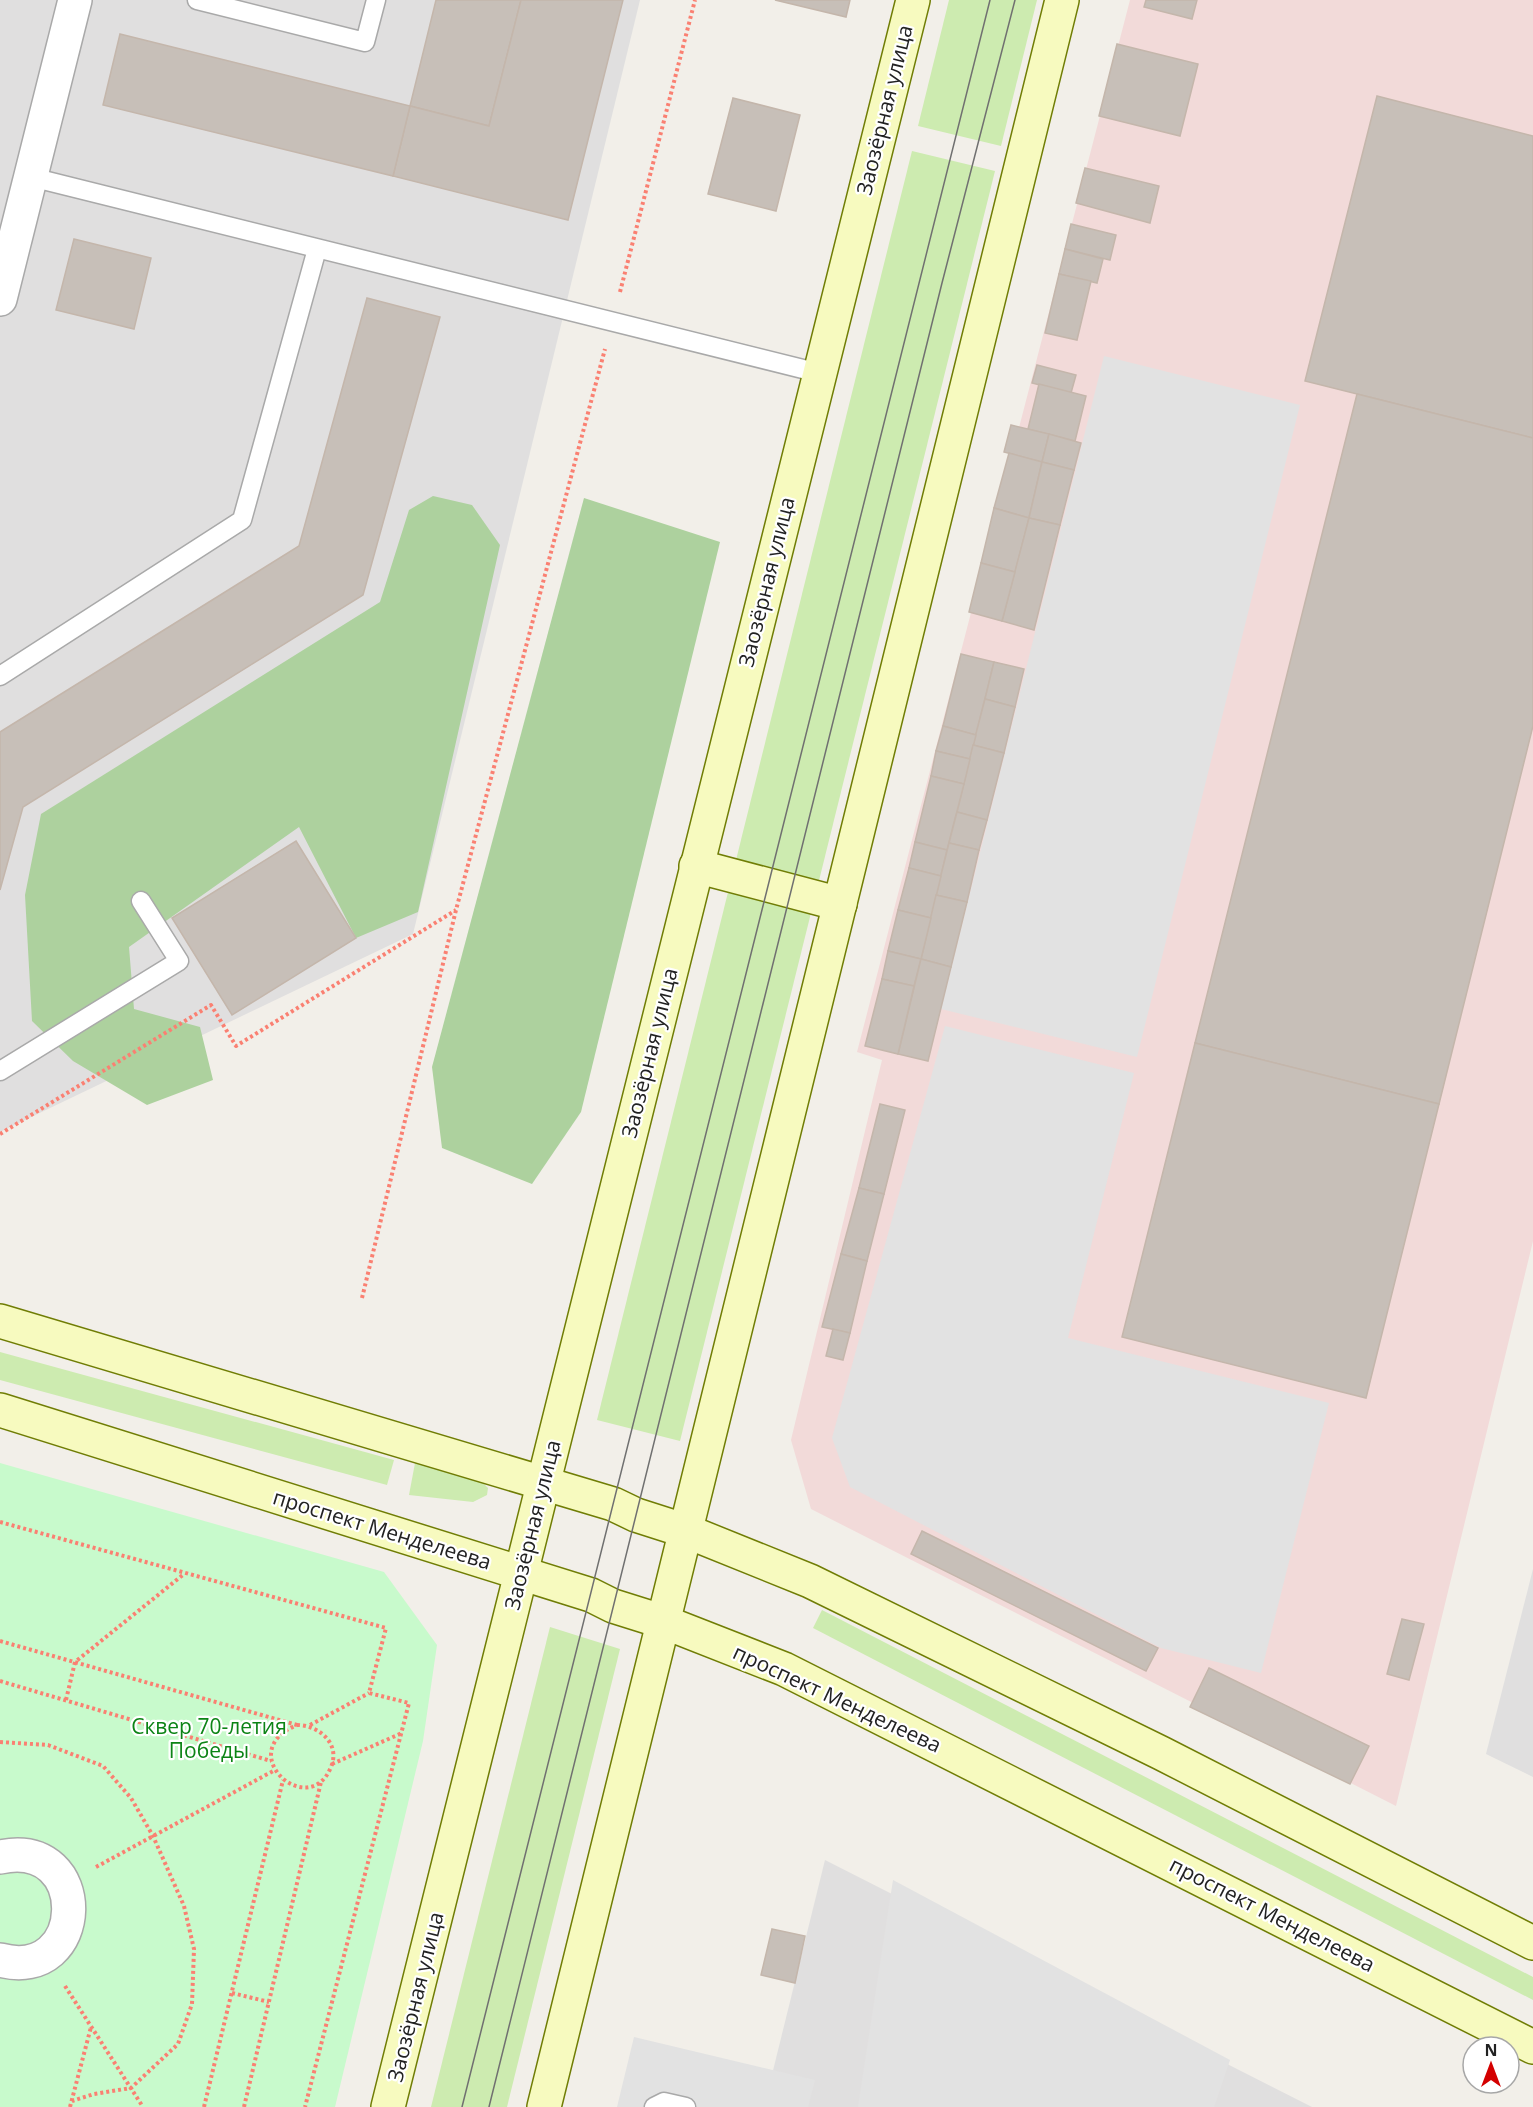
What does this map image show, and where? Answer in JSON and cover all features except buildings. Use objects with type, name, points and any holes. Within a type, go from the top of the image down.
[{"type":"main road","name":"Заозёрная улица","points":[[388,2107],[913,0]]},
{"type":"main road","points":[[544,2107],[1062,0]]},
{"type":"main road","points":[[696,866],[840,904]]},
{"type":"main road","points":[[0,1321],[614,1504],[636,1515],[686,1531],[810,1581],[1161,1753],[1533,1943]]},
{"type":"main road","name":"проспект Менделеева","points":[[0,1410],[591,1595],[613,1606],[663,1622],[784,1669],[1533,2047]]},
{"type":"street","points":[[0,299],[75,0]]},
{"type":"street","points":[[0,1857],[12,1854],[28,1855],[55,1871],[64,1884],[69,1907],[66,1930],[57,1944],[45,1955],[28,1961],[10,1963],[0,1960]]},
{"type":"lane","points":[[197,0],[365,42],[376,0]]},
{"type":"lane","points":[[31,177],[819,373]]},
{"type":"lane","points":[[0,676],[243,520],[317,249]]},
{"type":"lane","points":[[0,1071],[178,961],[141,901]]},
{"type":"lane","points":[[654,2107],[664,2103],[686,2107]]},
{"type":"path","points":[[362,1298],[456,910],[695,0]]},
{"type":"path","points":[[0,1134],[211,1005],[236,1046],[456,910]]},
{"type":"path","points":[[0,1522],[386,1629],[369,1693]]},
{"type":"path","points":[[66,1700],[75,1662],[185,1573]]},
{"type":"path","points":[[0,1641],[297,1725],[310,1726],[326,1736],[333,1754],[332,1764],[321,1782],[244,2107]]},
{"type":"path","points":[[0,1681],[271,1761]]},
{"type":"path","points":[[305,2107],[409,1703],[369,1693],[310,1726]]},
{"type":"path","points":[[297,1725],[287,1729],[279,1736],[273,1747],[271,1761],[283,1780],[299,1786],[321,1782]]},
{"type":"path","points":[[332,1764],[402,1733]]},
{"type":"path","points":[[0,1743],[48,1745],[103,1766],[131,1798],[153,1836],[184,1906],[194,1949],[192,2004],[178,2044],[131,2088],[94,2094],[72,2101]]},
{"type":"path","points":[[64,1884],[275,1770]]},
{"type":"path","points":[[204,2107],[283,1780]]},
{"type":"path","points":[[45,1955],[143,2107]]},
{"type":"path","points":[[232,1993],[269,2002]]},
{"type":"path","points":[[70,2107],[91,2026]]},
{"type":"shaded area","points":[[0,0],[640,0],[413,934],[0,1132]]},
{"type":"shaded area","points":[[1130,0],[1533,0],[1533,1241],[1396,1806],[811,1509],[791,1440],[882,1060],[857,1052]]},
{"type":"shaded area","points":[[1104,356],[1300,405],[1137,1057],[941,1009]]},
{"type":"shaded area","points":[[945,1026],[1134,1073],[1068,1338],[1329,1403],[1261,1673],[1161,1648],[850,1487],[832,1438]]},
{"type":"shaded area","points":[[1533,1569],[1533,1777],[1486,1754]]},
{"type":"shaded area","points":[[825,1860],[1312,2107],[764,2107]]},
{"type":"shaded area","points":[[893,1880],[1230,2060],[1214,2107],[858,2107]]},
{"type":"shaded area","points":[[634,2037],[815,2080],[808,2107],[617,2107]]},
{"type":"green space","points":[[949,0],[1037,0],[1001,146],[918,126]]},
{"type":"green space","points":[[912,151],[995,171],[680,1441],[597,1420]]},
{"type":"green space","points":[[433,496],[472,505],[500,545],[418,912],[356,938],[299,827],[129,947],[134,1009],[200,1027],[213,1080],[147,1105],[73,1061],[32,1021],[25,895],[41,814],[380,602],[409,510]]},
{"type":"green space","points":[[584,498],[720,542],[581,1112],[532,1184],[442,1148],[432,1067]]},
{"type":"green space","points":[[0,1352],[394,1460],[387,1485],[0,1380]]},
{"type":"green space","name":"Сквер 70-летия Победы","points":[[0,1463],[384,1572],[437,1645],[423,1741],[335,2107],[0,2107]]},
{"type":"green space","points":[[415,1463],[481,1481],[488,1488],[487,1495],[473,1502],[409,1495]]},
{"type":"green space","points":[[822,1610],[1533,1977],[1533,2000],[813,1628]]},
{"type":"green space","points":[[550,1627],[620,1649],[507,2107],[431,2107]]},
{"type":"tram line","points":[[462,2107],[990,0]]},
{"type":"tram line","points":[[489,2107],[942,283],[1015,0]]}]
